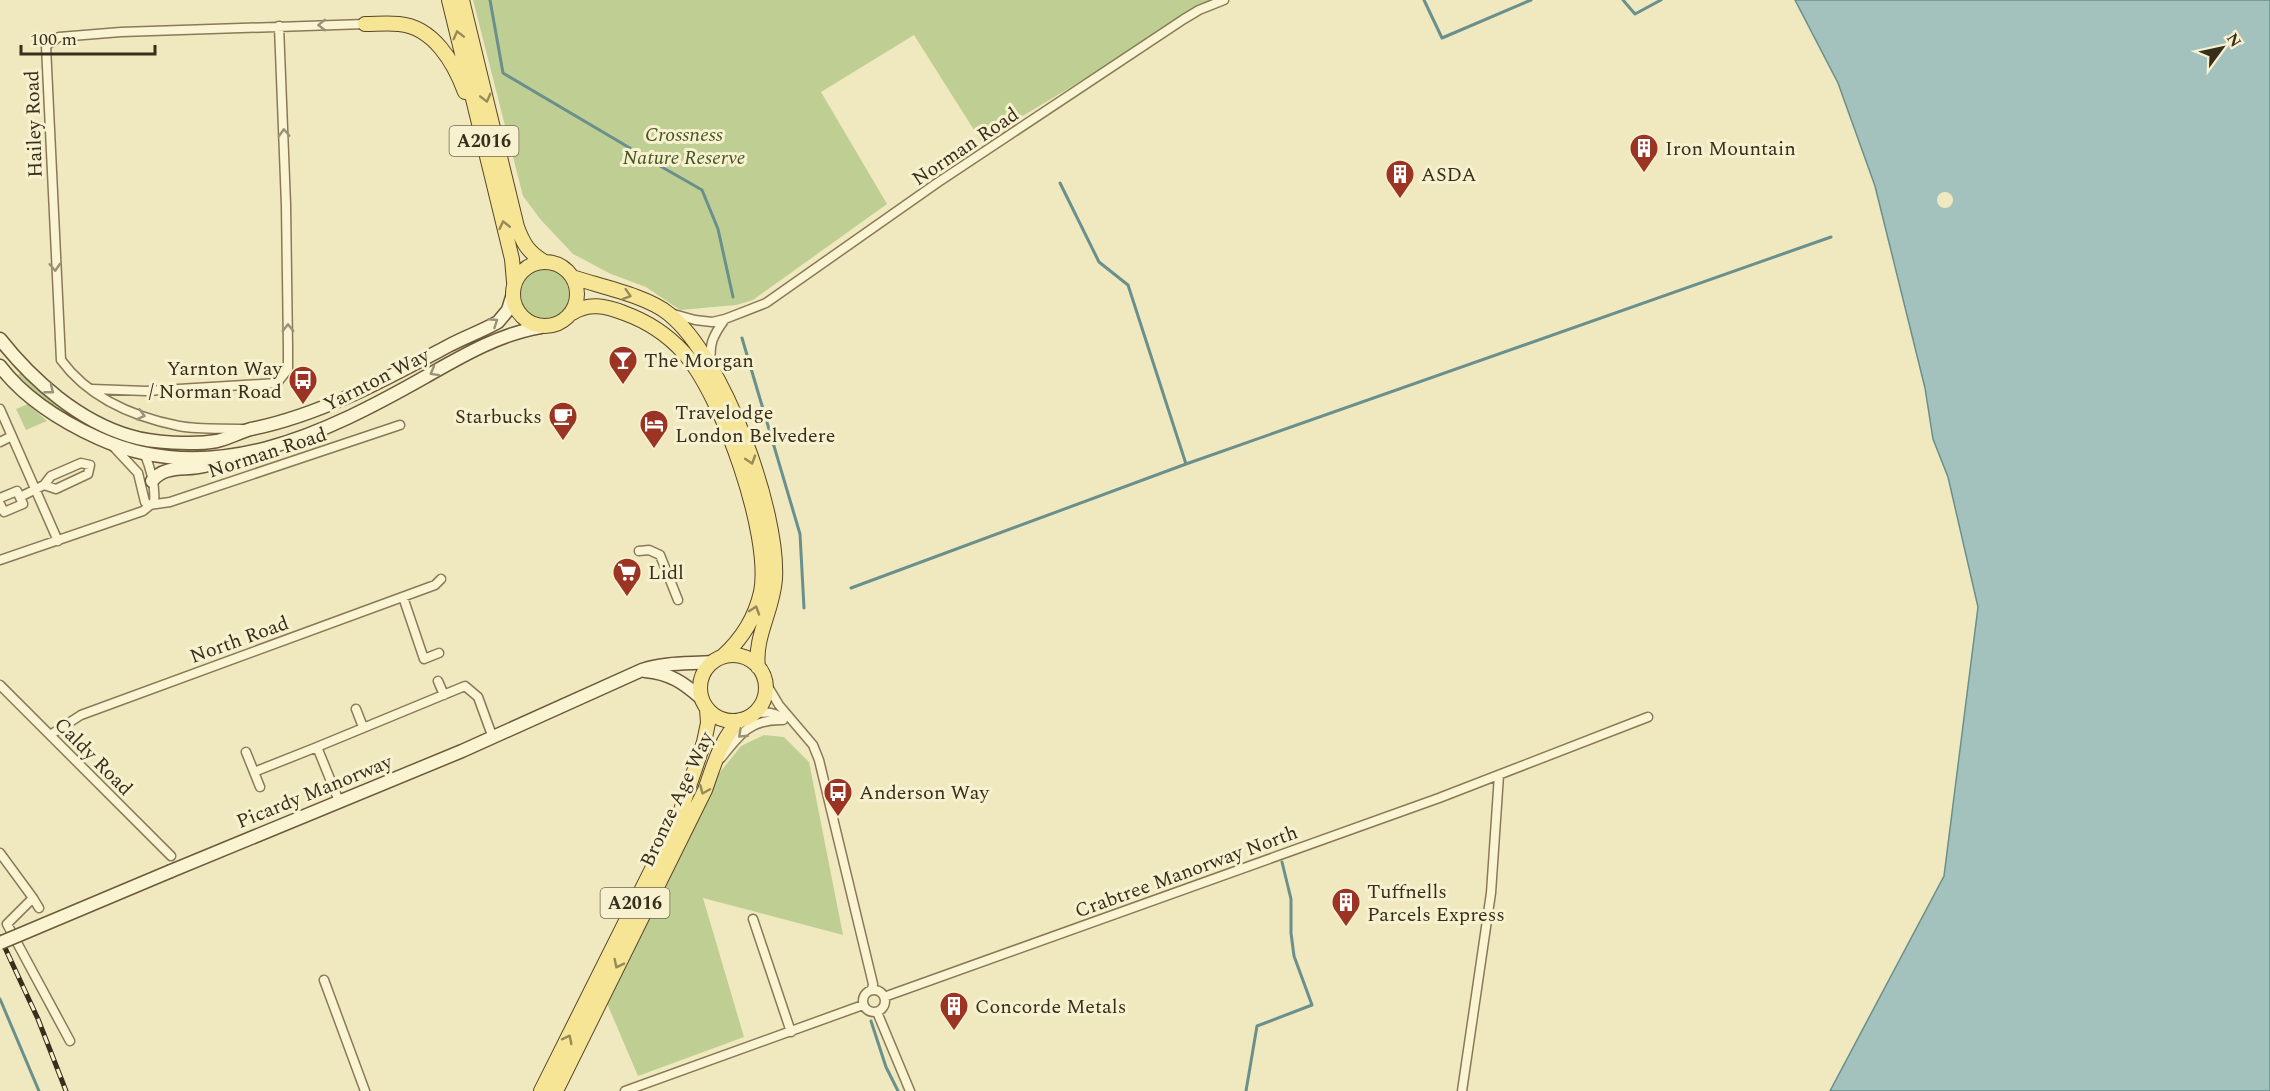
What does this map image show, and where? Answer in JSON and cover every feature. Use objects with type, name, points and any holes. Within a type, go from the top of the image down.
[{"type":"main road","name":"A2016","points":[[449,0],[493,176],[512,259],[514,282]]},
{"type":"main road","name":"A2016","points":[[462,0],[517,226],[526,247],[543,261]]},
{"type":"main road","points":[[365,24],[400,24],[417,28],[441,47],[462,85],[493,176]]},
{"type":"main road","points":[[543,261],[560,266],[572,277],[633,297],[668,312],[692,336],[711,367],[735,416],[762,494],[774,547],[775,579],[766,622],[756,651],[765,691],[762,700],[745,718],[723,720],[717,717],[704,704],[700,687],[703,676],[737,642],[751,622],[761,591],[760,543],[751,506],[736,453],[715,402],[685,353],[658,330],[639,319],[603,306],[589,306],[572,313],[560,323],[541,327],[521,317],[512,297],[514,282],[524,269],[543,261]]},
{"type":"main road","points":[[572,277],[578,294],[572,313]]},
{"type":"main road","points":[[718,660],[735,655],[745,656],[761,673]]},
{"type":"main road","name":"Bronze Age Way","points":[[541,1091],[680,813],[704,742],[708,723],[704,704]]},
{"type":"main road","name":"Bronze Age Way","points":[[556,1091],[705,790],[726,737],[745,718]]},
{"type":"street","name":"Norman Road","points":[[668,312],[695,321],[712,322],[766,303],[839,250],[1184,19],[1224,0]]},
{"type":"street","name":"Hailey Road","points":[[250,429],[181,426],[131,413],[88,389],[72,375],[61,360],[46,46],[58,36],[365,24]]},
{"type":"street","points":[[88,389],[146,391],[277,383],[288,369],[288,295],[279,26]]},
{"type":"street","name":"Yarnton Way","points":[[0,339],[13,356],[52,392],[91,419],[129,436],[144,439],[216,441],[250,429],[283,422],[358,391],[490,326],[504,316],[512,297]]},
{"type":"street","points":[[711,367],[710,345],[717,330],[731,317]]},
{"type":"street","name":"Yarnton Way","points":[[0,366],[36,402],[69,424],[111,444],[144,453],[189,459],[231,457],[300,438],[363,409],[499,338],[541,327]]},
{"type":"street","points":[[0,409],[58,541]]},
{"type":"street","name":"Norman Road","points":[[0,560],[137,515],[149,505],[170,502],[397,426]]},
{"type":"street","points":[[0,442],[12,436]]},
{"type":"street","points":[[144,439],[144,453],[149,462],[154,501],[149,505],[145,502],[138,473],[138,462],[144,453]]},
{"type":"street","points":[[111,444],[138,473]]},
{"type":"street","points":[[152,481],[157,475],[170,469],[203,467],[231,457]]},
{"type":"street","points":[[20,497],[44,486],[51,476],[81,463],[90,465],[88,474],[56,489],[44,486]]},
{"type":"street","points":[[0,498],[16,491],[23,504],[4,512],[0,504]]},
{"type":"street","points":[[639,551],[649,550],[660,555],[678,600]]},
{"type":"street","name":"North Road","points":[[50,735],[81,715],[435,585],[441,579]]},
{"type":"street","points":[[403,597],[424,659],[439,654]]},
{"type":"street","name":"Picardy Manorway","points":[[0,943],[493,738],[642,670],[671,663],[718,660]]},
{"type":"street","points":[[642,670],[660,672],[685,683],[704,704]]},
{"type":"street","points":[[761,673],[794,724],[813,745],[822,772],[873,984],[872,990]]},
{"type":"street","points":[[438,681],[444,695]]},
{"type":"street","name":"Caldy Road","points":[[0,685],[168,850]]},
{"type":"street","points":[[254,772],[465,686],[478,697],[493,738]]},
{"type":"street","points":[[356,709],[363,728]]},
{"type":"street","points":[[745,718],[766,712],[773,713],[794,724]]},
{"type":"street","name":"Crabtree Manorway North","points":[[884,997],[1498,775],[1648,717]]},
{"type":"street","points":[[712,768],[747,728],[764,721],[783,720]]},
{"type":"street","points":[[317,747],[339,801]]},
{"type":"street","points":[[246,752],[260,787]]},
{"type":"street","points":[[1462,1091],[1491,893],[1498,775]]},
{"type":"street","points":[[0,854],[39,908]]},
{"type":"street","points":[[33,898],[7,924],[70,1041]]},
{"type":"street","points":[[753,919],[791,1032]]},
{"type":"street","points":[[324,980],[365,1091]]},
{"type":"street","points":[[872,990],[884,997],[883,1007],[877,1012],[870,1012],[863,1005],[863,998],[872,990]]},
{"type":"street","points":[[625,1091],[863,1005]]},
{"type":"street","points":[[877,1012],[910,1091]]},
{"type":"green space","name":"Crossness Nature Reserve","points":[[473,0],[1227,0],[1184,19],[981,141],[914,35],[821,92],[887,204],[753,300],[736,305],[680,310],[646,287],[611,274],[573,254],[541,220],[523,196]]},
{"type":"green space","points":[[545,270],[562,277],[569,294],[562,311],[545,318],[528,311],[521,294],[528,277]]},
{"type":"green space","points":[[22,371],[42,392],[98,433],[48,405],[18,375]]},
{"type":"green space","points":[[28,404],[47,421],[26,430],[16,409]]},
{"type":"green space","points":[[764,735],[784,737],[809,762],[843,935],[703,898],[744,1037],[638,1076],[606,1001],[717,776],[741,746]]},
{"type":"water","points":[[1795,0],[2270,0],[2270,1091],[1830,1091],[1944,876],[1978,607],[1948,477],[1933,439],[1925,388],[1875,186],[1838,83]]},
{"type":"pier","points":[[1945,192],[1951,194],[1953,200],[1951,206],[1945,208],[1939,206],[1937,200],[1939,194]]},
{"type":"waterway","points":[[490,0],[503,73],[635,151]]},
{"type":"waterway","points":[[1424,0],[1442,38],[1531,0]]},
{"type":"waterway","points":[[1623,0],[1635,14],[1661,0]]},
{"type":"waterway","points":[[648,159],[702,190],[718,229],[733,297]]},
{"type":"waterway","points":[[1060,183],[1099,262],[1128,285],[1186,464]]},
{"type":"waterway","points":[[851,588],[1186,464],[1831,237]]},
{"type":"waterway","points":[[742,338],[800,534],[804,608]]},
{"type":"waterway","points":[[1246,1091],[1257,1026],[1312,1005],[1294,956],[1291,899],[1282,862]]},
{"type":"waterway","points":[[0,999],[39,1091]]},
{"type":"waterway","points":[[871,1021],[886,1067],[898,1091]]},
{"type":"railway","points":[[0,937],[38,1019],[66,1091]]},
{"type":"place","name":"Iron Mountain","points":[[1644,174]]},
{"type":"place","name":"ASDA","points":[[1400,200]]},
{"type":"place","name":"The Morgan","points":[[623,386]]},
{"type":"place","name":"Yarnton Way / Norman Road","points":[[303,406]]},
{"type":"place","name":"Starbucks","points":[[563,442]]},
{"type":"place","name":"Travelodge London Belvedere","points":[[654,450]]},
{"type":"place","name":"Lidl","points":[[627,598]]},
{"type":"place","name":"Anderson Way","points":[[838,818]]},
{"type":"place","name":"Tuffnells Parcels Express","points":[[1346,928]]},
{"type":"place","name":"Concorde Metals","points":[[954,1032]]}]
